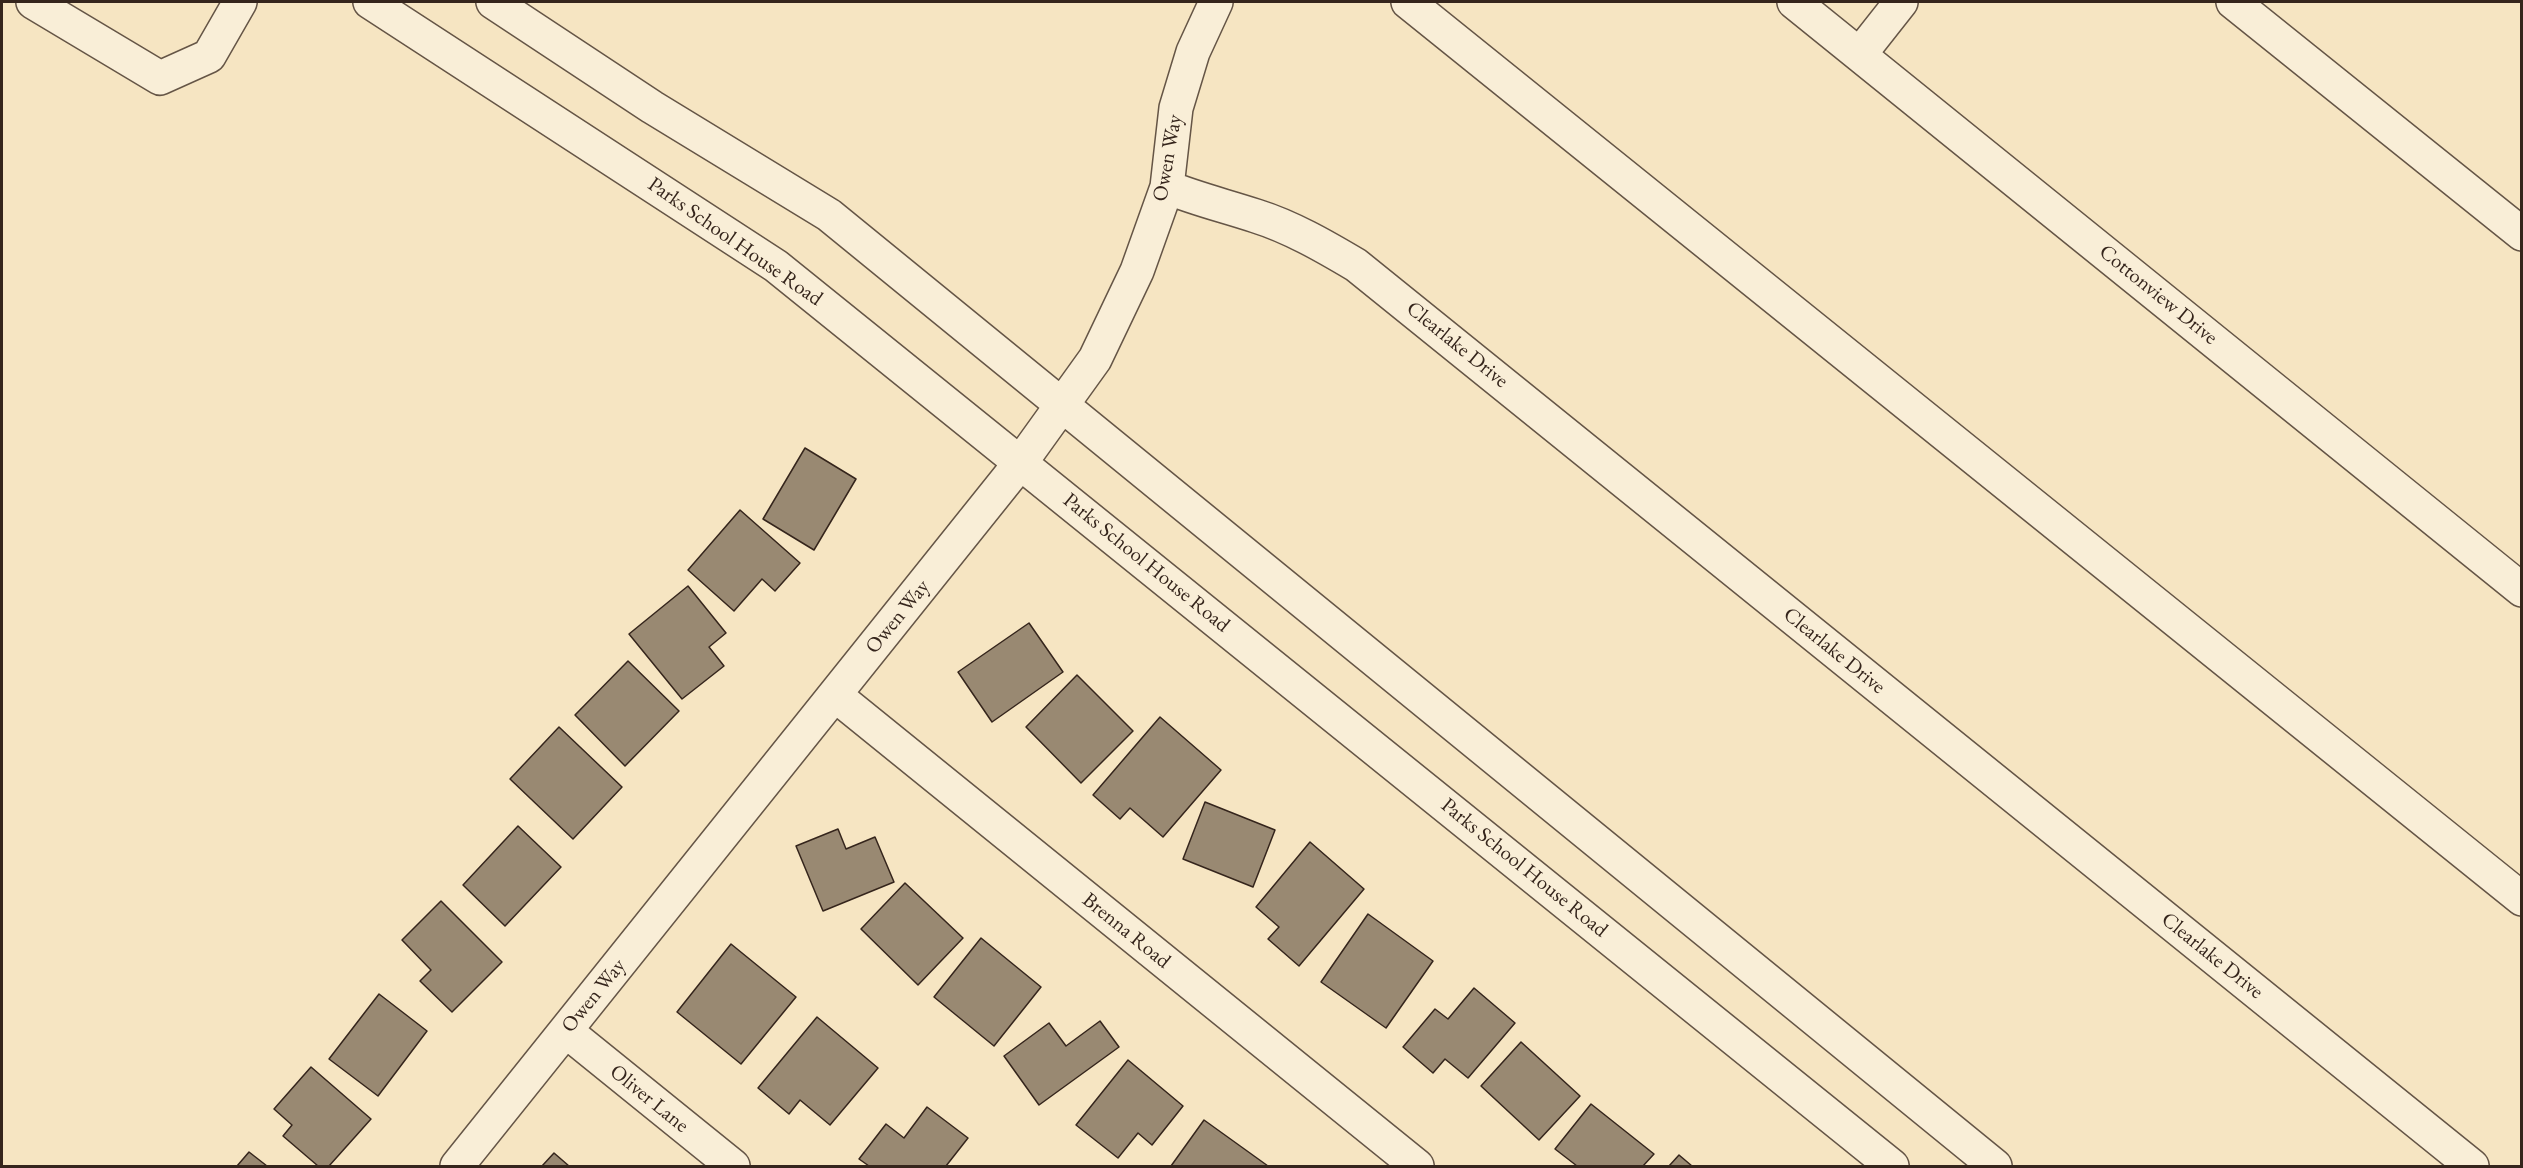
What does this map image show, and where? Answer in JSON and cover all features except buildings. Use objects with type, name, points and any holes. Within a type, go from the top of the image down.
[{"type":"street","points":[[33,2],[160,78],[209,56],[240,2]]},
{"type":"street","name":"Parks School House Road","points":[[370,2],[776,266],[1892,1167]]},
{"type":"street","points":[[493,2],[652,107],[828,215],[1995,1167]]},
{"type":"street","name":"Owen Way","points":[[457,1167],[1021,462],[1095,359],[1137,271],[1167,187],[1176,108],[1193,52],[1216,2]]},
{"type":"street","points":[[1408,2],[2522,899]]},
{"type":"street","name":"Cottonview Drive","points":[[1794,2],[2522,590]]},
{"type":"street","points":[[1860,54],[1901,2]]},
{"type":"street","points":[[2233,2],[2522,234]]},
{"type":"street","name":"Clearlake Drive","points":[[1167,187],[1209,204],[1256,216],[1311,239],[1356,265],[2472,1167]]},
{"type":"street","name":"Brenna Road","points":[[835,695],[1417,1167]]},
{"type":"street","name":"Oliver Lane","points":[[566,1031],[733,1167]]}]
